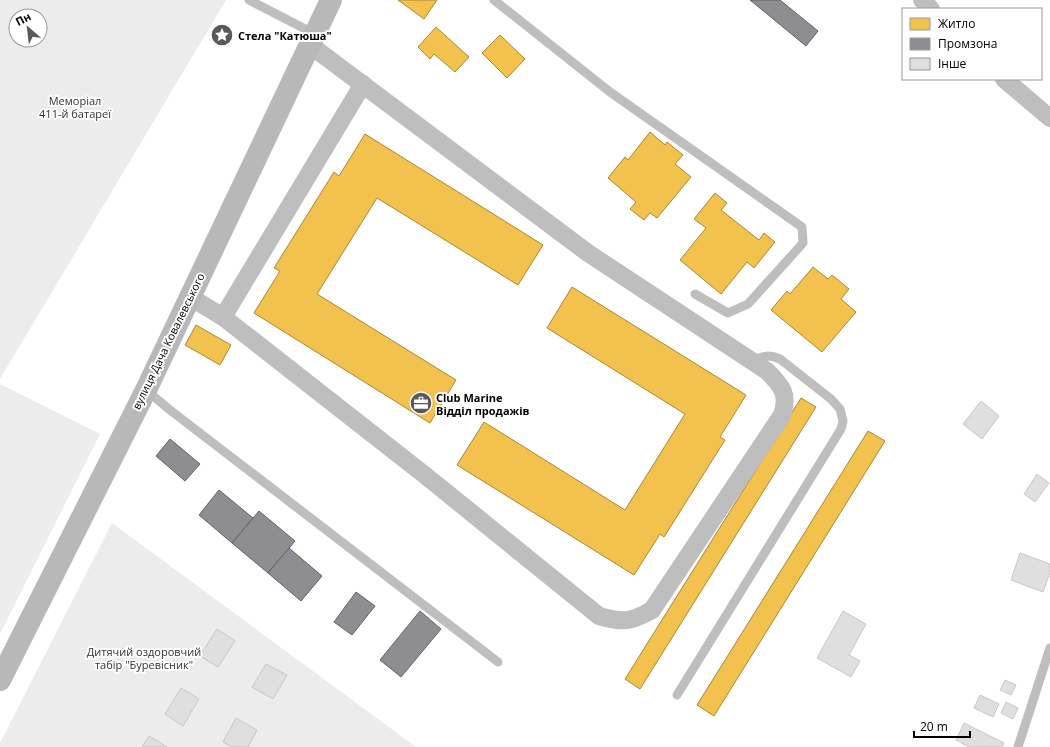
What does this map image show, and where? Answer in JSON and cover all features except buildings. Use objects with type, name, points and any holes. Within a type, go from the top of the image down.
[{"type":"street","name":"вулиця Дача Ковалевського","points":[[0,680],[146,390],[312,39],[332,0]]},
{"type":"street","points":[[922,0],[930,8]]},
{"type":"street","points":[[190,297],[223,317],[426,476],[599,616],[612,620],[626,621],[638,618],[652,610],[782,415],[786,403],[783,391],[776,380],[767,371],[588,253],[363,84],[312,39]]},
{"type":"street","points":[[1005,80],[1050,118]]},
{"type":"street","points":[[223,317],[363,84]]},
{"type":"lane","points":[[249,0],[312,39]]},
{"type":"lane","points":[[494,0],[610,92],[802,227],[803,243],[748,304],[728,313],[695,294]]},
{"type":"lane","points":[[678,695],[841,429],[843,421],[840,409],[831,399],[780,360],[771,355],[763,356],[751,361]]},
{"type":"lane","points":[[146,390],[188,424],[498,662]]},
{"type":"lane","points":[[1018,747],[1050,648]]},
{"type":"green space","name":"Меморіал 411-й батареї","points":[[0,0],[226,0],[0,379]]},
{"type":"green space","points":[[0,384],[100,434],[0,634]]},
{"type":"green space","name":"Дитячий оздоровчий табір \"Буревісник\"","points":[[112,523],[416,747],[0,747],[0,743]]},
{"type":"place","name":"Стела \"Катюша\"","points":[[222,35]]},
{"type":"place","name":"Club Marine Відділ продажів","points":[[421,403]]}]
